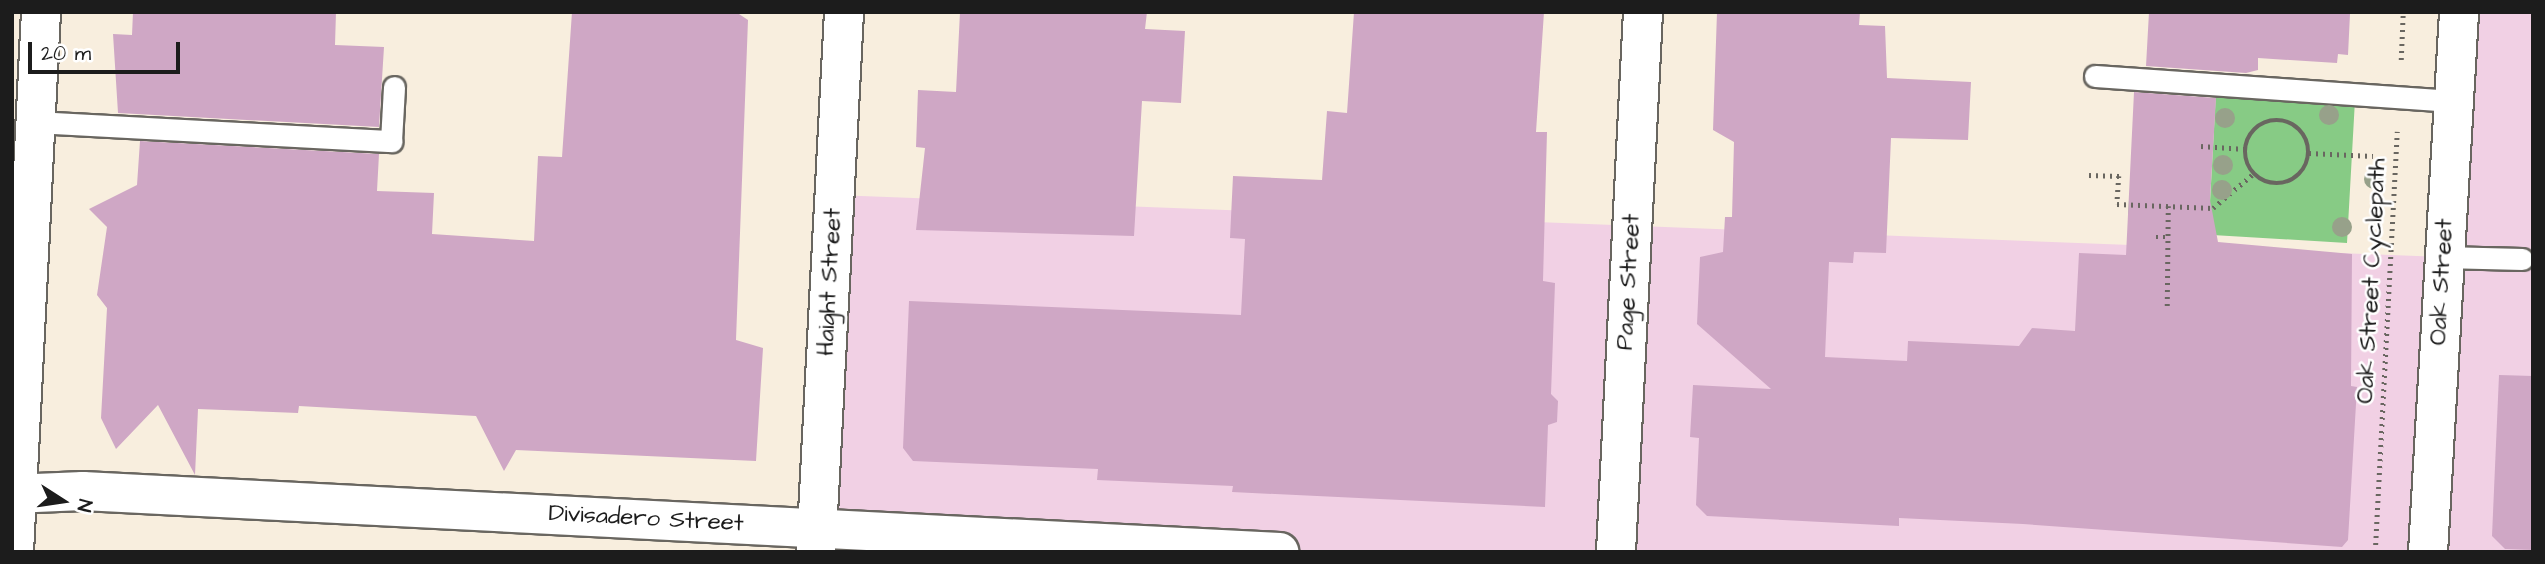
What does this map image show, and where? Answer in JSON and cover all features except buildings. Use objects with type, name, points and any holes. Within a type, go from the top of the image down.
[{"type":"main road","points":[[13,552],[41,12]]},
{"type":"main road","name":"Haight Street","points":[[817,540],[844,12]]},
{"type":"main road","name":"Page Street","points":[[1616,552],[1643,12]]},
{"type":"main road","name":"Oak Street","points":[[2428,552],[2443,257],[2456,102],[2459,12]]},
{"type":"main road","name":"Divisadero Street","points":[[15,493],[817,540],[1279,552]]},
{"type":"lane","points":[[2095,76],[2456,102]]},
{"type":"lane","points":[[36,122],[391,141],[394,87]]},
{"type":"lane","points":[[2443,257],[2522,259]]},
{"type":"path","name":"Oak Street Cyclepath","points":[[2375,552],[2403,12]]},
{"type":"path","points":[[2278,119],[2304,133],[2309,153],[2302,172],[2284,184],[2253,174],[2245,149],[2260,124],[2278,119]]},
{"type":"path","points":[[2201,146],[2245,149]]},
{"type":"path","points":[[2309,153],[2373,156]]},
{"type":"path","points":[[2089,175],[2119,176],[2117,204],[2213,208],[2253,174]]},
{"type":"path","points":[[2166,237],[2168,206]]},
{"type":"path","points":[[2156,237],[2172,238],[2168,306]]},
{"type":"shaded area","points":[[2458,12],[2533,12],[2533,552],[817,552],[835,195],[2443,257]]},
{"type":"green space","points":[[2216,92],[2355,100],[2347,243],[2179,233],[2156,218],[2128,216],[2129,200],[2210,202]]}]
